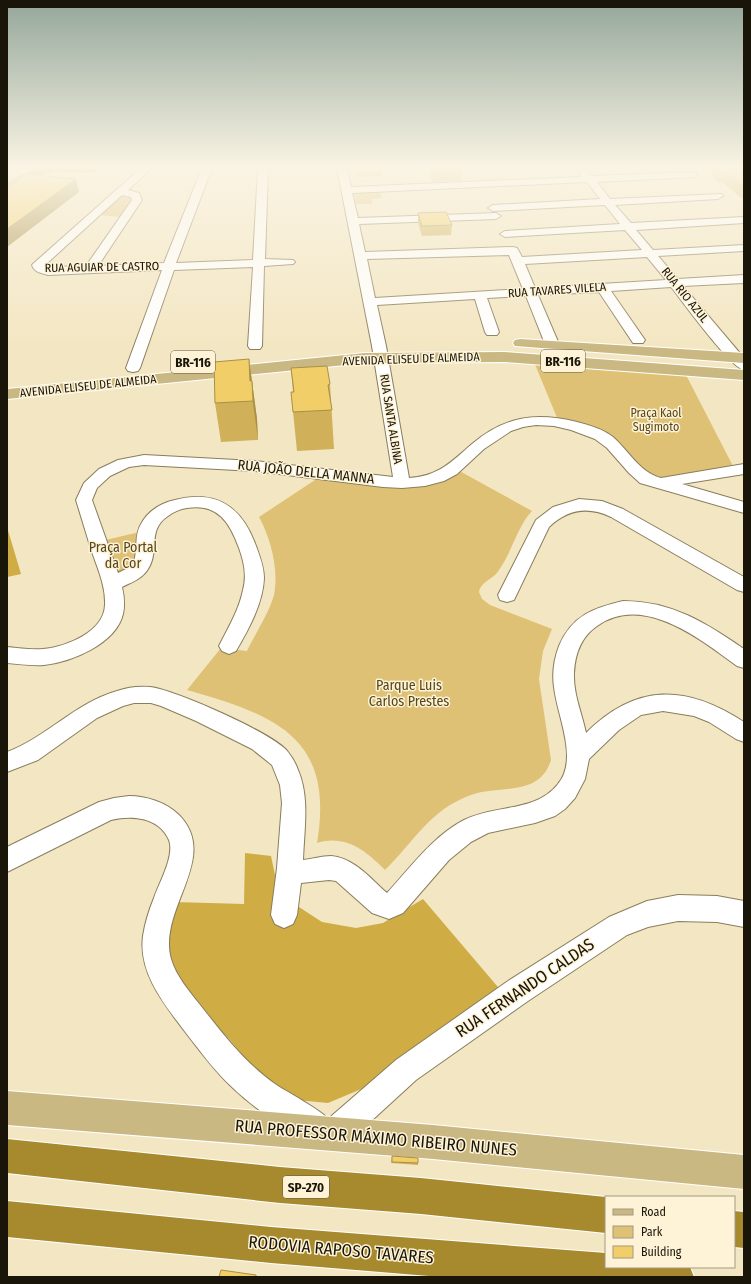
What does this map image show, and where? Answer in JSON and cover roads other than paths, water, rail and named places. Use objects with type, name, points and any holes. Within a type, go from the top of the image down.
[{"type":"highway","name":"SP-270","points":[[7,1156],[280,1185],[421,1196],[605,1215]]},
{"type":"highway","name":"RODOVIA RAPOSO TAVARES","points":[[7,1219],[278,1246],[675,1277]]},
{"type":"main road","name":"AVENIDA ELISEU DE ALMEIDA","points":[[488,337],[741,360]]},
{"type":"main road","name":"AVENIDA ELISEU DE ALMEIDA","points":[[7,394],[365,358],[380,352],[417,344]]},
{"type":"main road","name":"AVENIDA ELISEU DE ALMEIDA","points":[[7,381],[134,368],[380,352],[440,356],[505,357],[744,375]]},
{"type":"main road","name":"RUA PROFESSOR MÁXIMO RIBEIRO NUNES","points":[[7,1108],[433,1142],[744,1172]]},
{"type":"street","name":"RUA AGUIAR DE CASTRO","points":[[80,228],[38,265],[39,268],[48,271],[289,262]]},
{"type":"street","points":[[90,269],[118,228]]},
{"type":"street","points":[[134,368],[184,228]]},
{"type":"street","points":[[255,346],[260,228]]},
{"type":"street","name":"RUA SANTA ALBINA","points":[[354,228],[380,352],[402,483]]},
{"type":"street","points":[[503,228],[552,344]]},
{"type":"street","points":[[506,234],[612,228]]},
{"type":"street","name":"RUA RIO AZUL","points":[[629,228],[741,360]]},
{"type":"street","points":[[360,256],[515,256],[651,253],[744,248]]},
{"type":"street","name":"RUA TAVARES VILELA","points":[[370,302],[674,282],[744,279]]},
{"type":"street","points":[[602,287],[638,340]]},
{"type":"street","points":[[480,295],[488,337]]},
{"type":"street","name":"RUA JOÃO DELLA MANNA","points":[[7,655],[43,657],[62,654],[80,647],[97,636],[113,617],[115,607],[111,584],[84,500],[87,489],[94,479],[111,468],[125,462],[148,460],[195,461],[264,467],[402,483],[430,480],[442,476],[451,471],[487,438],[519,423],[536,420],[572,426],[598,435],[607,440],[637,473],[646,479],[744,508]]},
{"type":"street","points":[[657,483],[744,469]]},
{"type":"street","points":[[111,584],[132,574],[141,566],[144,561],[146,529],[157,514],[168,508],[184,503],[206,502],[217,506],[228,512],[241,527],[254,569],[253,588],[250,603],[229,646]]},
{"type":"street","points":[[507,595],[542,524],[560,509],[583,504],[594,505],[618,513],[744,585]]},
{"type":"street","points":[[290,868],[302,872],[329,868],[342,870],[381,904],[385,907],[390,907],[446,847],[475,826],[544,811],[557,802],[568,790],[574,779],[579,754],[576,736],[564,691],[564,667],[569,647],[576,633],[595,616],[610,611],[639,607],[672,615],[696,627],[744,660]]},
{"type":"street","points":[[7,762],[30,753],[89,712],[118,699],[139,695],[166,699],[204,715],[260,742],[280,758],[292,785],[294,803],[290,868],[284,915]]},
{"type":"street","points":[[579,754],[618,718],[632,709],[646,705],[662,703],[681,704],[698,708],[714,714],[744,733]]},
{"type":"street","points":[[7,860],[107,810],[119,807],[138,806],[151,810],[168,820],[176,829],[182,844],[180,863],[167,896],[159,923],[156,946],[158,963],[168,986],[219,1054],[235,1071],[270,1098],[329,1134]]},
{"type":"street","name":"RUA FERNANDO CALDAS","points":[[329,1134],[406,1070],[518,991],[618,926],[647,914],[678,908],[717,909],[744,914]]},
{"type":"park label","name":"Praça Kaol Sugimoto","points":[[656,420]]},
{"type":"park label","name":"Praça Portal da Cor","points":[[123,556]]},
{"type":"park label","name":"Parque Luis Carlos Prestes","points":[[409,694]]}]
